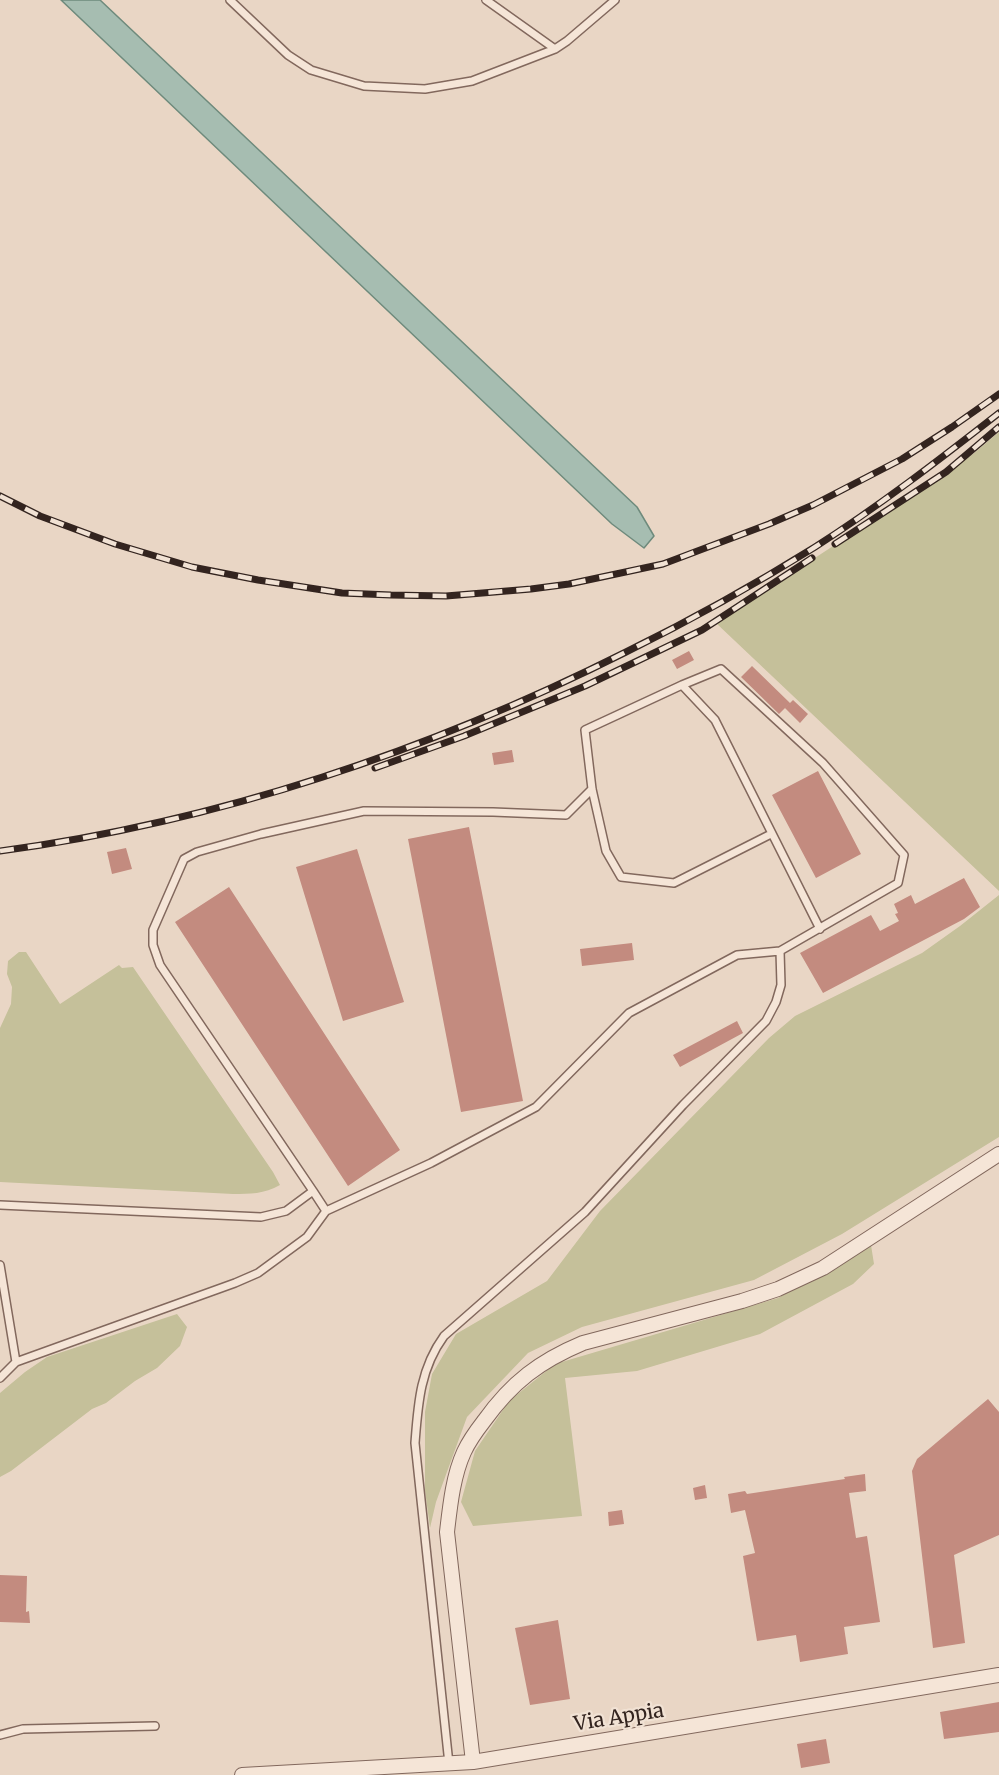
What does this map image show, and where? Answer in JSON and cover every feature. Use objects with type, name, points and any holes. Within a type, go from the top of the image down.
[{"type":"street","points":[[473,1762],[447,1532],[451,1502],[464,1452],[508,1389],[560,1352],[584,1343],[742,1301],[778,1289],[823,1269],[999,1155]]},
{"type":"street","name":"Via Appia","points":[[242,1775],[473,1762],[999,1675]]},
{"type":"lane","points":[[230,0],[288,56],[311,70],[364,86],[425,89],[472,81],[555,49],[615,0]]},
{"type":"lane","points":[[486,0],[555,49]]},
{"type":"lane","points":[[0,1378],[16,1362],[258,1273],[307,1238],[326,1211],[431,1163],[536,1107],[629,1013],[737,955],[780,951],[898,883],[904,855],[823,762],[721,669],[585,730],[592,789],[606,851],[621,877],[674,883],[771,834]]},
{"type":"lane","points":[[682,685],[715,720],[820,928]]},
{"type":"lane","points":[[326,1211],[160,965],[153,945],[153,930],[184,859],[196,852],[261,834],[364,811],[566,815],[592,789]]},
{"type":"lane","points":[[448,1764],[415,1443],[418,1400],[433,1351],[444,1336],[585,1212],[683,1105],[766,1021],[776,1002],[781,985],[780,951]]},
{"type":"lane","points":[[0,1205],[261,1217],[286,1211],[313,1191]]},
{"type":"lane","points":[[0,1265],[16,1362]]},
{"type":"lane","points":[[0,1735],[23,1729],[155,1726]]},
{"type":"shaded area","points":[[61,0],[100,0],[637,507],[654,536],[644,548],[612,524]]},
{"type":"shaded area","points":[[999,432],[999,891],[716,623],[973,454]]},
{"type":"shaded area","points":[[999,895],[999,1137],[842,1234],[754,1280],[582,1327],[528,1353],[467,1417],[436,1502],[430,1528],[425,1490],[425,1412],[432,1374],[456,1334],[547,1281],[600,1211],[769,1038],[795,1016],[922,953]]},
{"type":"shaded area","points":[[19,952],[26,952],[60,1004],[119,965],[122,968],[133,967],[280,1185],[263,1192],[233,1194],[0,1182],[0,1028],[11,1004],[12,987],[7,974],[8,961]]},
{"type":"shaded area","points":[[871,1245],[874,1264],[853,1284],[760,1334],[637,1371],[565,1378],[582,1516],[473,1526],[461,1502],[475,1451],[509,1401],[555,1364],[778,1298]]},
{"type":"shaded area","points":[[177,1314],[187,1327],[180,1346],[157,1368],[106,1403],[92,1409],[0,1477],[0,1393],[47,1357]]},
{"type":"building","points":[[689,651],[694,660],[677,669],[672,660]]},
{"type":"building","points":[[752,666],[790,703],[779,714],[741,677]]},
{"type":"building","points":[[793,700],[808,714],[800,723],[785,708]]},
{"type":"building","points":[[512,750],[514,762],[494,765],[492,753]]},
{"type":"building","points":[[818,771],[861,854],[816,878],[772,795]]},
{"type":"building","points":[[469,827],[523,1101],[461,1112],[408,839]]},
{"type":"building","points":[[126,848],[132,869],[112,874],[107,852]]},
{"type":"building","points":[[357,849],[404,1002],[343,1021],[296,867]]},
{"type":"building","points":[[964,878],[980,907],[964,919],[823,993],[800,953],[871,915],[880,931],[899,921],[895,914],[898,913],[894,904],[911,895],[915,904]]},
{"type":"building","points":[[229,887],[400,1150],[348,1186],[175,922]]},
{"type":"building","points":[[632,943],[634,960],[582,966],[580,949]]},
{"type":"building","points":[[737,1021],[743,1033],[680,1067],[673,1055]]},
{"type":"building","points":[[988,1399],[999,1412],[999,1535],[954,1555],[965,1643],[933,1648],[912,1471],[917,1459]]},
{"type":"building","points":[[865,1474],[866,1491],[849,1493],[856,1538],[867,1536],[880,1622],[844,1627],[848,1654],[800,1662],[796,1635],[757,1641],[743,1556],[755,1553],[745,1510],[731,1513],[728,1494],[745,1491],[747,1494]]},
{"type":"building","points":[[705,1485],[707,1498],[695,1500],[693,1488]]},
{"type":"building","points":[[622,1510],[624,1524],[609,1526],[608,1512]]},
{"type":"building","points":[[0,1575],[27,1576],[26,1612],[29,1611],[30,1623],[0,1622]]},
{"type":"building","points":[[558,1620],[570,1699],[530,1705],[515,1628]]},
{"type":"building","points":[[999,1702],[999,1732],[944,1739],[940,1712]]},
{"type":"building","points":[[826,1739],[830,1763],[801,1768],[797,1744]]},
{"type":"railway","points":[[0,496],[40,516],[115,544],[192,567],[258,580],[342,593],[391,595],[446,596],[531,589],[569,584],[663,564],[769,524],[813,505],[902,459],[999,394]]},
{"type":"railway","points":[[0,851],[81,838],[242,801],[322,777],[477,720],[626,652],[792,561],[886,499],[999,413]]},
{"type":"railway","points":[[835,544],[946,472],[999,427]]},
{"type":"railway","points":[[375,768],[464,736],[585,686],[702,630],[812,558]]}]
